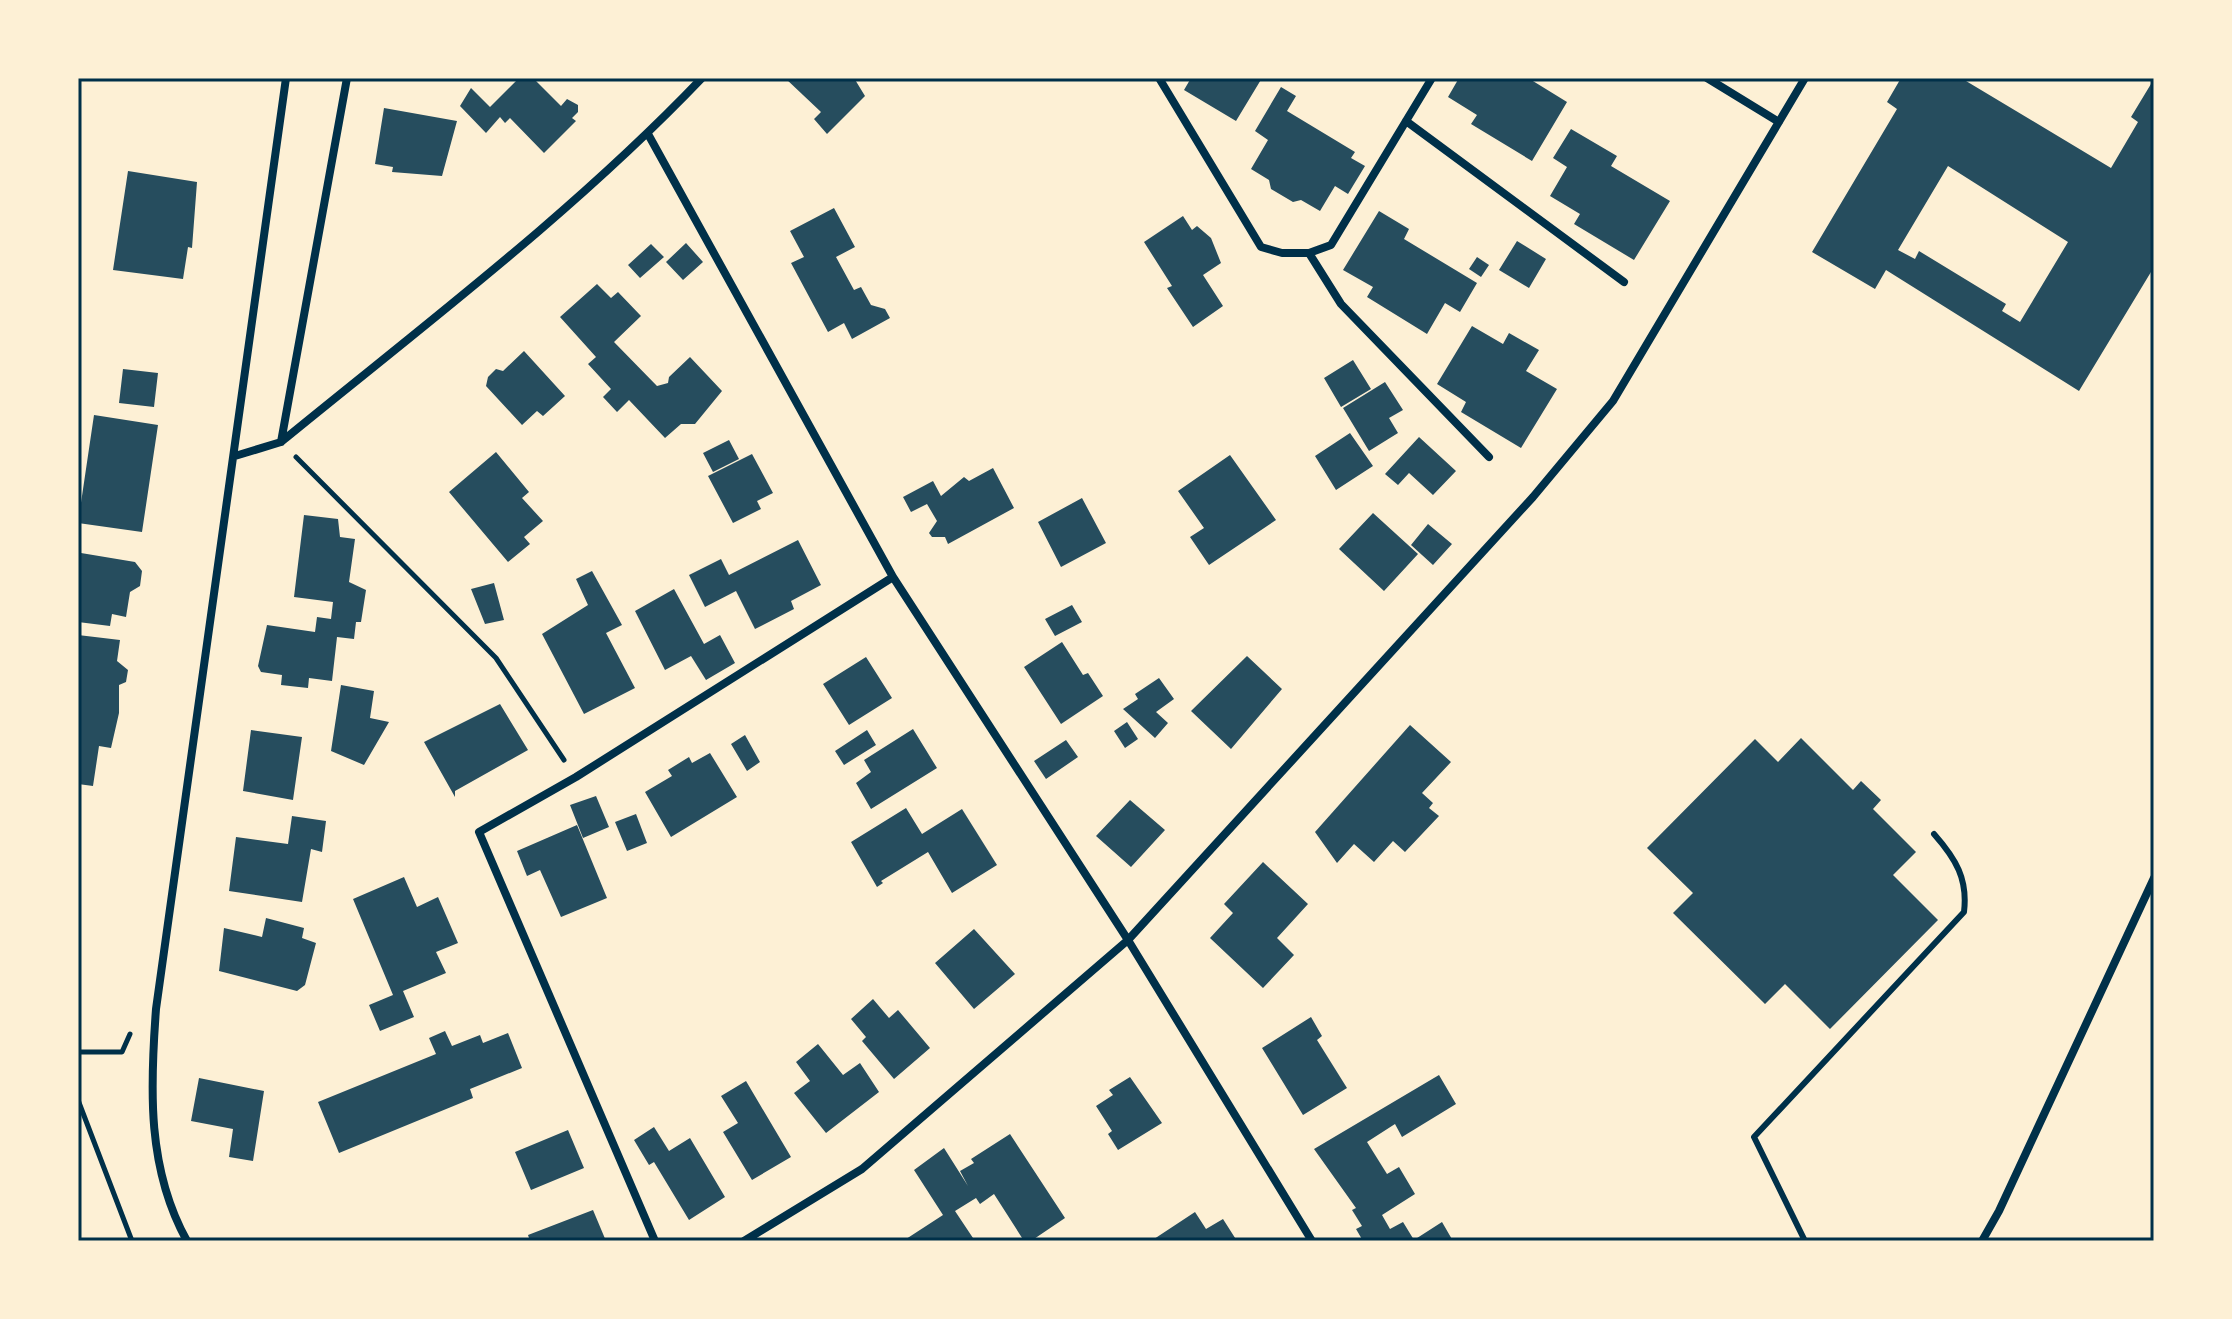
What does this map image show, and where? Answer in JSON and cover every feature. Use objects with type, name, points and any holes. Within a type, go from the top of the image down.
[{"type":"street","points":[[187,1241],[162,1177],[153,1128],[151,1079],[156,1009],[286,78]]},
{"type":"street","points":[[281,442],[347,78]]},
{"type":"street","points":[[235,456],[281,442],[541,229],[648,134],[702,78]]},
{"type":"street","points":[[1159,78],[1261,247],[1282,253],[1309,253],[1331,245],[1432,78]]},
{"type":"street","points":[[1707,78],[1779,122]]},
{"type":"street","points":[[744,1241],[862,1169],[1128,940],[1533,497],[1613,401],[1805,78]]},
{"type":"street","points":[[1406,121],[1624,282]]},
{"type":"street","points":[[648,134],[893,577],[1128,940],[1312,1241]]},
{"type":"street","points":[[1309,253],[1341,304],[1489,457]]},
{"type":"street","points":[[655,1241],[479,832],[576,777],[893,577]]},
{"type":"street","points":[[1982,1241],[1999,1211],[2154,878]]},
{"type":"lane","points":[[1805,1241],[1754,1137],[1842,1039],[1964,912],[1966,892],[1957,860],[1934,834]]},
{"type":"path","points":[[281,442],[496,658],[576,777]]},
{"type":"path","points":[[78,1052],[122,1052],[134,1025]]},
{"type":"path","points":[[78,1100],[132,1241]]},
{"type":"building","points":[[519,78],[533,78],[561,106],[567,99],[578,105],[578,112],[572,118],[576,121],[544,153],[510,118],[505,123],[500,117],[486,133],[460,106],[471,88],[490,107]]},
{"type":"building","points":[[785,78],[854,78],[865,96],[827,134],[814,119],[821,112]]},
{"type":"building","points":[[1191,78],[1262,78],[1236,121],[1184,90]]},
{"type":"building","points":[[1459,78],[1528,78],[1567,102],[1532,161],[1471,124],[1477,115],[1448,97]]},
{"type":"building","points":[[1901,78],[1961,78],[2111,168],[2138,122],[2131,117],[2154,79],[2154,267],[2079,391],[1886,270],[1875,289],[1812,252],[1897,109],[1887,102]],"holes":[[[1948,166],[2068,242],[2020,322],[2002,311],[2006,304],[1919,251],[1915,259],[1898,250]]]},
{"type":"building","points":[[1281,87],[1296,96],[1287,111],[1355,152],[1351,158],[1365,166],[1348,194],[1335,186],[1320,211],[1301,200],[1293,202],[1271,189],[1269,180],[1251,169],[1268,140],[1255,131]]},
{"type":"building","points":[[384,108],[457,121],[442,176],[392,172],[393,167],[375,164]]},
{"type":"building","points":[[1571,129],[1617,156],[1611,166],[1670,201],[1634,260],[1574,224],[1580,214],[1550,196],[1567,167],[1553,158]]},
{"type":"building","points":[[128,171],[197,182],[192,248],[188,247],[183,279],[113,270]]},
{"type":"building","points":[[834,208],[855,247],[836,257],[854,290],[861,287],[871,305],[885,309],[890,318],[852,339],[844,323],[828,332],[791,263],[804,257],[790,231]]},
{"type":"building","points":[[1379,211],[1409,229],[1404,239],[1477,283],[1460,312],[1445,303],[1427,334],[1367,297],[1373,287],[1343,270]]},
{"type":"building","points":[[1183,216],[1192,230],[1197,226],[1211,238],[1221,263],[1203,275],[1223,306],[1193,327],[1167,288],[1172,286],[1144,242]]},
{"type":"building","points":[[1517,241],[1546,259],[1529,288],[1499,270]]},
{"type":"building","points":[[686,243],[703,262],[683,280],[666,262]]},
{"type":"building","points":[[651,244],[664,257],[640,278],[628,265]]},
{"type":"building","points":[[1477,257],[1489,265],[1481,277],[1469,269]]},
{"type":"building","points":[[597,284],[611,298],[618,292],[641,316],[614,342],[657,386],[668,383],[669,377],[690,357],[722,391],[695,424],[681,424],[665,438],[629,400],[617,412],[603,397],[611,389],[588,364],[596,357],[560,317]]},
{"type":"building","points":[[1472,326],[1503,344],[1509,333],[1539,350],[1526,371],[1557,389],[1521,448],[1461,412],[1466,402],[1437,384]]},
{"type":"building","points":[[524,351],[565,396],[543,416],[537,411],[522,425],[486,386],[488,377],[496,369],[503,371]]},
{"type":"building","points":[[1353,360],[1371,389],[1341,407],[1324,378]]},
{"type":"building","points":[[123,369],[158,373],[154,407],[119,403]]},
{"type":"building","points":[[1385,382],[1403,410],[1389,418],[1398,433],[1369,451],[1343,408]]},
{"type":"building","points":[[94,415],[158,425],[142,532],[78,523]]},
{"type":"building","points":[[1350,433],[1373,466],[1336,490],[1315,456]]},
{"type":"building","points":[[1419,437],[1456,471],[1433,495],[1409,473],[1398,485],[1385,474]]},
{"type":"building","points":[[729,440],[739,459],[713,472],[703,453]]},
{"type":"building","points":[[496,452],[529,492],[522,498],[543,521],[524,537],[530,544],[508,562],[449,492]]},
{"type":"building","points":[[752,454],[773,493],[757,501],[761,509],[733,523],[708,476]]},
{"type":"building","points":[[1230,455],[1276,520],[1209,565],[1190,537],[1204,528],[1178,491]]},
{"type":"building","points":[[993,468],[1014,508],[948,544],[945,537],[932,537],[929,533],[937,521],[927,504],[911,512],[903,497],[933,481],[941,496],[964,477],[969,481]]},
{"type":"building","points":[[1082,498],[1106,543],[1061,567],[1038,522]]},
{"type":"building","points":[[1373,513],[1418,554],[1384,591],[1339,549]]},
{"type":"building","points":[[304,515],[338,519],[340,537],[355,539],[349,582],[366,590],[361,622],[356,622],[354,639],[337,637],[332,681],[309,678],[308,688],[281,685],[282,675],[261,672],[258,666],[267,625],[315,632],[317,617],[331,619],[333,602],[294,597]]},
{"type":"building","points":[[1428,524],[1452,544],[1433,565],[1411,545]]},
{"type":"building","points":[[798,540],[821,585],[791,601],[794,609],[755,629],[736,591],[705,607],[689,575],[721,559],[729,575]]},
{"type":"building","points":[[81,553],[135,562],[142,571],[140,586],[130,592],[126,617],[112,614],[110,626],[78,622]]},
{"type":"building","points":[[592,571],[622,625],[606,633],[635,688],[584,714],[542,634],[588,605],[576,579]]},
{"type":"building","points":[[494,583],[504,620],[485,624],[471,589]]},
{"type":"building","points":[[674,589],[704,644],[720,635],[735,663],[706,680],[691,656],[665,670],[635,611]]},
{"type":"building","points":[[1072,605],[1082,622],[1055,636],[1045,619]]},
{"type":"building","points":[[78,635],[120,640],[117,661],[128,670],[126,682],[119,685],[119,713],[111,748],[99,746],[93,786],[78,784]]},
{"type":"building","points":[[1062,642],[1083,675],[1088,673],[1103,696],[1061,724],[1024,667]]},
{"type":"building","points":[[1247,656],[1282,689],[1231,749],[1191,711]]},
{"type":"building","points":[[866,657],[892,698],[849,725],[823,684]]},
{"type":"building","points":[[1159,678],[1174,699],[1156,712],[1168,723],[1155,738],[1123,709],[1138,699],[1135,694]]},
{"type":"building","points":[[341,685],[374,691],[370,718],[389,722],[364,765],[331,751]]},
{"type":"building","points":[[500,704],[528,750],[455,791],[455,797],[424,742]]},
{"type":"building","points":[[1127,722],[1138,739],[1125,748],[1114,731]]},
{"type":"building","points":[[1410,725],[1451,762],[1422,793],[1433,803],[1429,808],[1439,816],[1405,852],[1393,841],[1374,862],[1354,844],[1337,863],[1315,832]]},
{"type":"building","points":[[913,729],[937,768],[871,809],[856,783],[871,772],[864,760]]},
{"type":"building","points":[[251,730],[302,737],[293,800],[243,791]]},
{"type":"building","points":[[867,730],[876,745],[844,765],[835,751]]},
{"type":"building","points":[[745,735],[760,762],[747,771],[731,744]]},
{"type":"building","points":[[1801,738],[1853,790],[1861,781],[1881,800],[1873,809],[1916,852],[1893,875],[1938,920],[1830,1029],[1785,984],[1765,1004],[1673,913],[1693,893],[1647,848],[1755,739],[1778,762]]},
{"type":"building","points":[[1066,740],[1078,757],[1046,779],[1034,761]]},
{"type":"building","points":[[710,753],[737,797],[671,837],[645,792],[672,776],[668,770],[689,757],[692,763]]},
{"type":"building","points":[[596,796],[609,827],[583,838],[570,805]]},
{"type":"building","points":[[1130,800],[1165,830],[1131,867],[1096,836]]},
{"type":"building","points":[[906,808],[922,834],[962,809],[997,865],[952,893],[928,852],[881,881],[883,883],[877,887],[851,842]]},
{"type":"building","points":[[636,814],[647,843],[627,851],[615,822]]},
{"type":"building","points":[[292,816],[326,821],[322,852],[311,849],[302,902],[229,891],[236,837],[288,844]]},
{"type":"building","points":[[577,825],[607,898],[561,917],[540,870],[527,876],[517,851]]},
{"type":"building","points":[[1263,862],[1308,904],[1277,938],[1294,955],[1263,988],[1210,938],[1233,913],[1224,904]]},
{"type":"building","points":[[404,877],[417,907],[438,897],[458,943],[436,952],[446,973],[403,991],[414,1017],[380,1031],[369,1005],[393,995],[353,899]]},
{"type":"building","points":[[266,918],[304,928],[302,938],[316,943],[305,985],[297,991],[219,971],[224,928],[262,937]]},
{"type":"building","points":[[974,929],[1015,974],[974,1009],[935,963]]},
{"type":"building","points":[[873,999],[889,1018],[898,1010],[930,1048],[894,1079],[862,1041],[866,1037],[851,1019]]},
{"type":"building","points":[[1311,1017],[1322,1036],[1317,1040],[1347,1088],[1303,1115],[1262,1048]]},
{"type":"building","points":[[445,1031],[452,1046],[480,1035],[483,1043],[508,1033],[522,1068],[470,1089],[473,1098],[339,1153],[318,1102],[436,1054],[429,1038]]},
{"type":"building","points":[[818,1044],[843,1075],[860,1063],[879,1092],[826,1133],[794,1093],[810,1081],[796,1062]]},
{"type":"building","points":[[1439,1075],[1456,1104],[1402,1137],[1395,1124],[1367,1142],[1387,1174],[1399,1167],[1415,1194],[1382,1215],[1390,1229],[1403,1222],[1414,1240],[1442,1222],[1453,1241],[1363,1241],[1356,1229],[1362,1226],[1352,1210],[1356,1208],[1314,1149]]},
{"type":"building","points":[[1130,1077],[1162,1123],[1118,1150],[1108,1134],[1112,1131],[1096,1106],[1113,1095],[1109,1090]]},
{"type":"building","points":[[199,1078],[264,1091],[253,1161],[229,1157],[233,1129],[191,1121]]},
{"type":"building","points":[[746,1081],[791,1157],[752,1180],[723,1132],[738,1123],[721,1096]]},
{"type":"building","points":[[654,1127],[669,1151],[690,1138],[725,1197],[689,1220],[654,1162],[649,1165],[634,1140]]},
{"type":"building","points":[[568,1130],[584,1168],[531,1190],[515,1152]]},
{"type":"building","points":[[1010,1134],[1065,1218],[1031,1241],[1024,1241],[994,1194],[980,1204],[976,1198],[955,1211],[975,1241],[903,1241],[943,1215],[914,1170],[944,1148],[968,1186],[960,1171],[974,1163],[971,1159]]},
{"type":"building","points":[[593,1210],[606,1241],[530,1241],[528,1235]]},
{"type":"building","points":[[1195,1212],[1206,1229],[1223,1219],[1237,1241],[1151,1241]]}]
